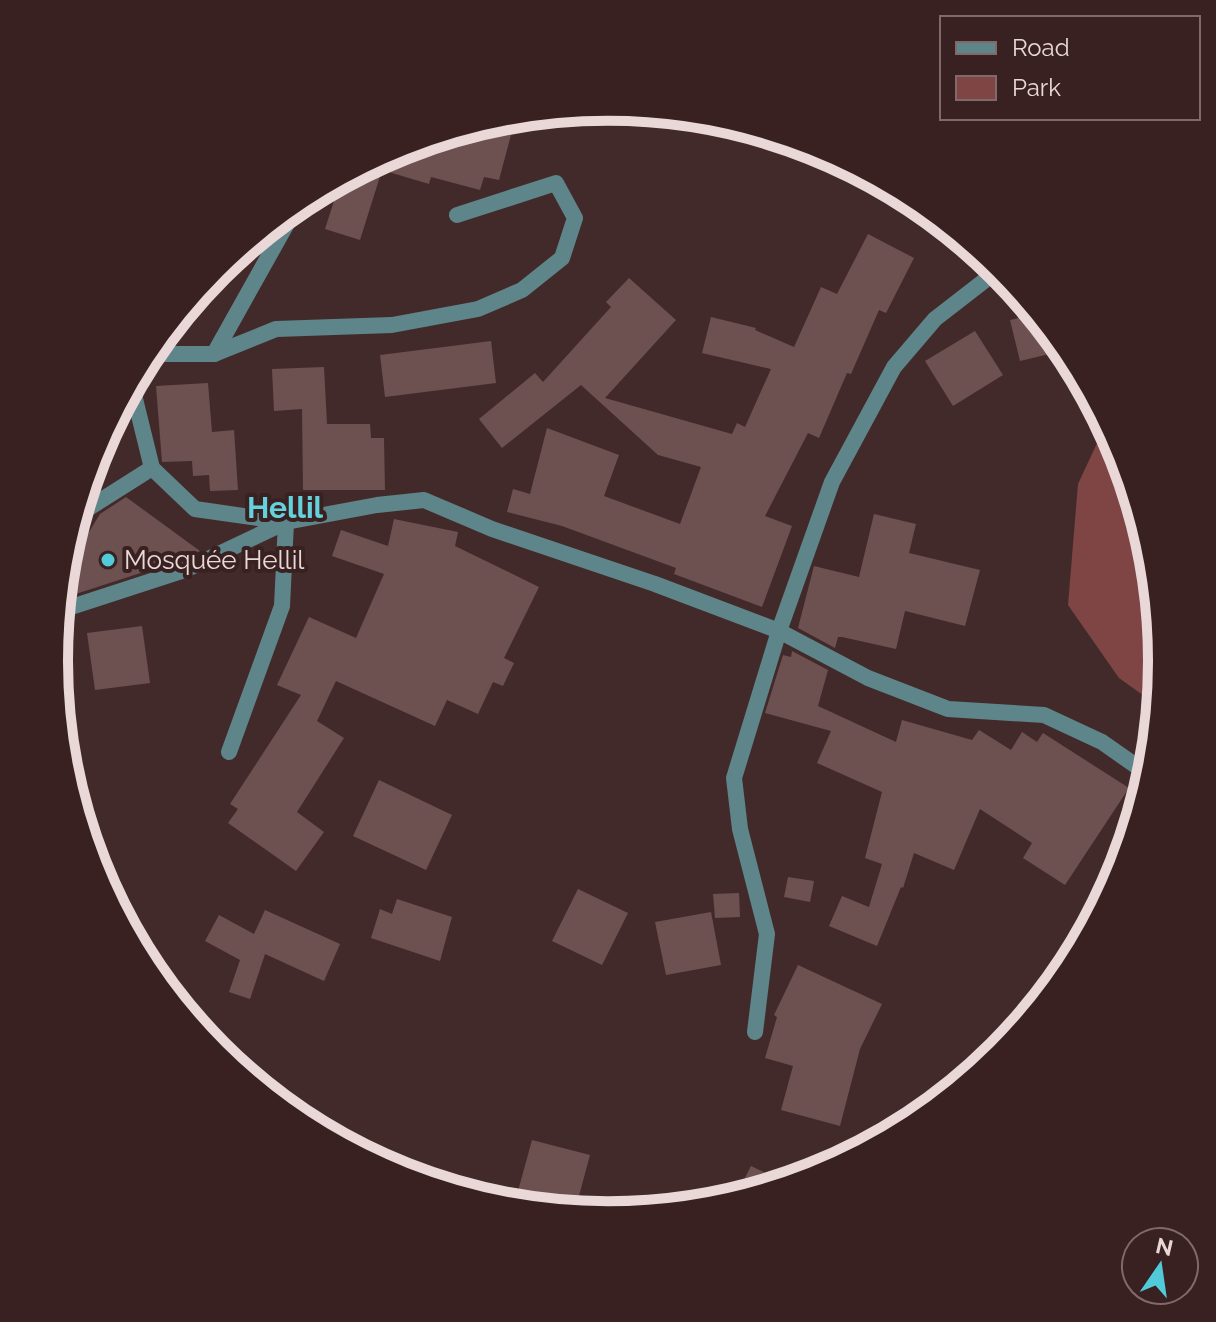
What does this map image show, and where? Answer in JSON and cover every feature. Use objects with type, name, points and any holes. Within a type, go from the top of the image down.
[{"type":"street","points":[[164,354],[214,354],[276,329],[392,325],[478,309],[522,290],[562,258],[575,218],[556,183],[457,215]]},
{"type":"street","points":[[214,354],[283,230]]},
{"type":"street","points":[[755,1032],[767,934],[740,829],[734,778],[779,631],[832,482],[894,367],[935,319],[984,281]]},
{"type":"street","points":[[135,400],[152,468],[195,509],[286,522]]},
{"type":"street","points":[[91,507],[152,468]]},
{"type":"street","points":[[71,607],[185,570],[286,522],[377,505],[424,500],[492,529],[655,584],[779,631],[868,678],[948,709],[1044,715],[1102,742],[1138,767]]},
{"type":"street","points":[[229,752],[282,606],[286,522]]},
{"type":"green space","points":[[1099,438],[1119,487],[1138,556],[1147,626],[1147,698],[1119,678],[1068,605],[1078,484]]},
{"type":"building","points":[[512,130],[499,180],[484,177],[480,190],[431,177],[429,184],[383,170],[468,139]]},
{"type":"building","points":[[382,171],[360,240],[325,229],[336,194]]},
{"type":"building","points":[[868,234],[914,258],[886,313],[879,310],[819,438],[808,433],[765,516],[792,526],[762,607],[674,574],[676,568],[562,526],[507,512],[513,489],[530,494],[547,428],[619,455],[604,496],[680,524],[701,467],[658,455],[581,385],[502,448],[479,419],[535,373],[543,382],[611,307],[606,302],[629,278],[676,320],[605,398],[732,434],[737,423],[745,427],[771,369],[702,353],[711,317],[756,328],[794,347],[821,287],[837,294]]},
{"type":"building","points":[[1024,317],[1052,353],[1020,361],[1010,320]]},
{"type":"building","points":[[975,331],[1003,375],[953,406],[925,361]]},
{"type":"building","points":[[491,341],[496,383],[385,397],[380,355]]},
{"type":"building","points":[[324,367],[327,424],[370,424],[371,438],[384,438],[385,490],[303,490],[302,409],[274,411],[272,369]]},
{"type":"building","points":[[208,383],[212,432],[234,430],[238,490],[210,491],[209,475],[193,476],[192,461],[162,462],[156,386]]},
{"type":"building","points":[[126,497],[200,551],[73,595],[80,547],[100,514]]},
{"type":"building","points":[[874,514],[916,524],[909,553],[980,570],[965,626],[905,611],[896,649],[842,637],[838,637],[835,648],[798,628],[814,566],[859,577]]},
{"type":"building","points":[[394,519],[458,532],[455,546],[539,587],[504,658],[514,663],[503,686],[493,682],[478,714],[447,700],[435,726],[336,681],[317,721],[344,738],[297,812],[324,832],[296,871],[228,823],[238,809],[230,804],[301,695],[277,685],[309,617],[356,638],[384,574],[332,556],[341,530],[388,546]]},
{"type":"building","points":[[142,626],[150,683],[95,690],[87,633]]},
{"type":"building","points":[[792,651],[828,670],[818,706],[896,742],[902,720],[972,740],[979,730],[1011,750],[1022,732],[1037,742],[1043,733],[1129,788],[1065,885],[1023,858],[1032,843],[980,809],[954,870],[914,853],[903,888],[877,946],[829,926],[842,896],[869,907],[882,864],[865,858],[882,792],[817,763],[831,731],[765,713],[783,655],[791,657]]},
{"type":"building","points":[[379,780],[452,815],[426,870],[353,836]]},
{"type":"building","points":[[788,877],[814,881],[810,902],[784,897]]},
{"type":"building","points":[[578,889],[628,913],[602,965],[552,941]]},
{"type":"building","points":[[739,893],[740,917],[715,918],[713,894]]},
{"type":"building","points":[[397,899],[452,917],[440,961],[371,938],[380,909],[392,914]]},
{"type":"building","points":[[265,910],[340,944],[324,981],[265,954],[250,999],[229,992],[240,960],[205,941],[219,915],[254,934]]},
{"type":"building","points":[[711,912],[721,965],[666,975],[655,922]]},
{"type":"building","points":[[798,965],[882,1004],[860,1049],[840,1126],[781,1110],[793,1066],[765,1058],[777,1017],[774,1015]]},
{"type":"building","points":[[532,1140],[590,1155],[578,1200],[518,1191]]},
{"type":"building","points":[[751,1166],[771,1176],[748,1183],[741,1184]]},
{"type":"place","name":"Mosquée Hellil","points":[[108,560]]},
{"type":"district","name":"Hellil","points":[[285,507]]}]
